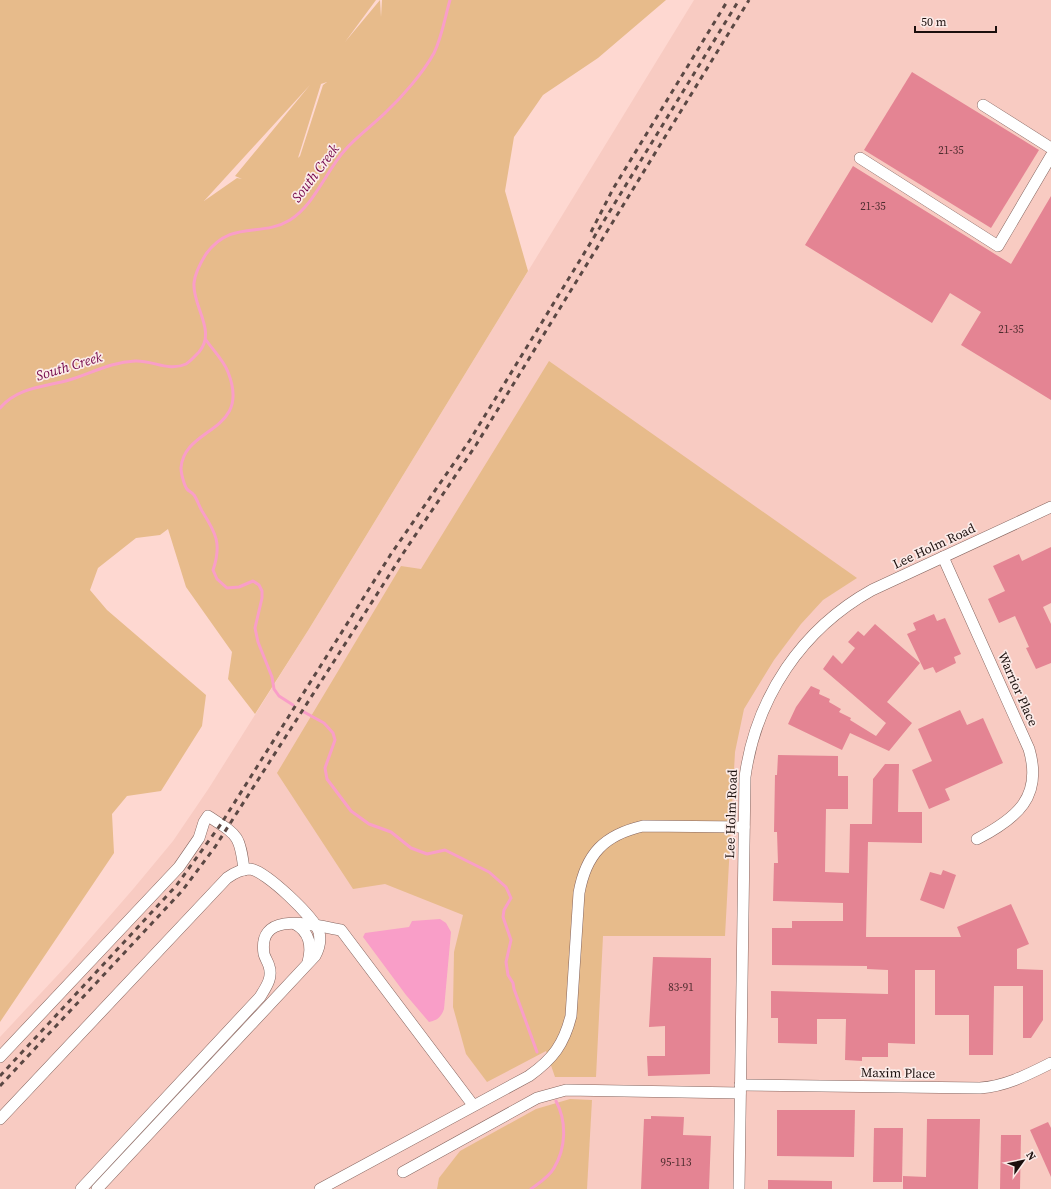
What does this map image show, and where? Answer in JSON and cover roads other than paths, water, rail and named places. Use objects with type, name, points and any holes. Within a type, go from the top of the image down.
[{"type":"street","points":[[983,104],[1051,148]]},
{"type":"street","points":[[860,158],[998,246],[1051,156]]},
{"type":"street","name":"Lee Holm Road","points":[[739,1189],[745,777],[752,745],[769,697],[796,654],[827,621],[850,603],[872,590],[1051,507]]},
{"type":"street","name":"Warrior Place","points":[[943,557],[1029,749],[1032,760],[1034,779],[1032,787],[1021,806],[1002,826],[978,839]]},
{"type":"street","points":[[0,1057],[179,867],[199,838],[204,822],[208,816],[234,833],[238,838],[244,870]]},
{"type":"street","points":[[320,1189],[529,1076],[552,1058],[560,1046],[571,1016],[579,893],[582,875],[591,858],[604,843],[630,829],[643,826],[744,827]]},
{"type":"street","points":[[0,1119],[217,887],[227,878],[244,870],[254,870],[266,875],[309,917],[316,926],[320,942],[318,950],[307,966],[97,1189]]},
{"type":"street","points":[[81,1189],[260,997],[268,985],[270,976],[263,946],[266,936],[273,928],[280,924],[289,922],[341,930],[473,1106]]},
{"type":"street","points":[[289,922],[297,924],[308,936],[311,953],[307,966]]},
{"type":"street","name":"Maxim Place","points":[[403,1172],[538,1098],[553,1092],[566,1090],[985,1088],[1012,1082],[1051,1063]]},
{"type":"waterway","name":"South Creek","points":[[0,408],[7,401],[23,392],[41,386],[69,380],[118,363],[141,361],[173,367],[186,364],[191,360],[199,352],[204,344],[206,336],[205,327],[194,292],[194,283],[197,272],[206,254],[216,243],[226,236],[279,225],[290,220],[299,213],[313,196],[338,158],[392,106],[424,69],[437,47],[450,0]]},
{"type":"waterway","points":[[206,340],[228,372],[233,392],[231,407],[224,418],[193,444],[185,454],[181,468],[182,476],[186,487],[195,497],[214,532],[217,553],[213,570],[217,579],[227,588],[239,587],[253,581],[259,585],[262,591],[262,598],[255,628],[258,642],[272,677],[274,689],[279,696],[293,705]]},
{"type":"waterway","points":[[304,712],[324,723],[333,733],[335,740],[325,768],[327,779],[351,811],[369,824],[391,832],[411,848],[427,854],[445,850],[489,872],[506,887],[511,898],[504,910],[503,917],[511,940],[506,962],[508,975],[513,983],[537,1052]]},
{"type":"waterway","points":[[531,1189],[544,1180],[552,1171],[561,1152],[564,1135],[560,1109],[556,1101]]},
{"type":"railway","points":[[591,232],[613,189],[728,0]]},
{"type":"railway","points":[[0,1076],[176,886],[221,824],[391,554],[470,440],[739,0]]},
{"type":"railway","points":[[0,1086],[182,891],[215,847],[404,552],[476,445],[749,0]]}]
